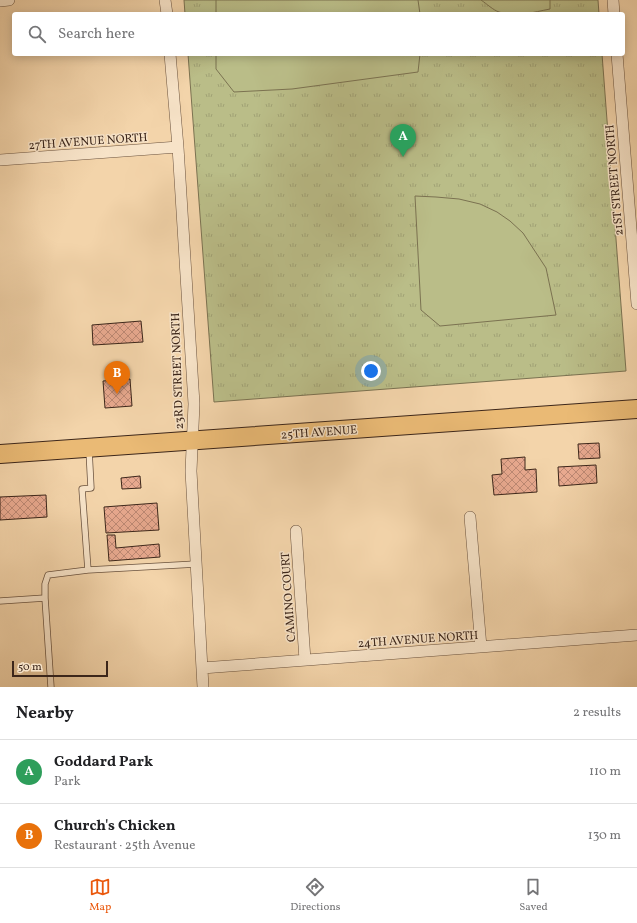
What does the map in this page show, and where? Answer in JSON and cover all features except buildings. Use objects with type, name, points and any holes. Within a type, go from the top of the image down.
[{"type":"main road","name":"25TH AVENUE","points":[[0,454],[637,409]]},
{"type":"street","points":[[0,1],[9,0]]},
{"type":"street","points":[[165,0],[167,12]]},
{"type":"street","points":[[613,0],[614,12]]},
{"type":"street","name":"23RD STREET NORTH","points":[[170,56],[178,148],[194,404],[191,471],[203,687]]},
{"type":"street","name":"21ST STREET NORTH","points":[[617,56],[635,245],[637,304]]},
{"type":"street","name":"27TH AVENUE NORTH","points":[[0,160],[178,148]]},
{"type":"street","points":[[470,517],[482,647]]},
{"type":"street","name":"CAMINO COURT","points":[[296,531],[306,660]]},
{"type":"street","name":"24TH AVENUE NORTH","points":[[202,668],[637,635]]},
{"type":"lane","points":[[88,448],[91,488],[82,489],[88,570]]},
{"type":"lane","points":[[51,687],[45,598],[45,584],[48,575],[88,570],[196,564]]},
{"type":"lane","points":[[0,601],[45,598]]},
{"type":"green space","points":[[184,0],[598,0],[599,12],[185,12]]},
{"type":"green space","points":[[216,0],[418,0],[420,12],[216,12]]},
{"type":"green space","points":[[481,0],[550,0],[550,9],[534,12],[499,12]]},
{"type":"green space","points":[[188,56],[602,56],[626,371],[214,402]]},
{"type":"green space","points":[[216,56],[420,56],[418,72],[292,89],[234,92],[216,69]]},
{"type":"green space","points":[[415,196],[459,199],[480,204],[497,212],[510,221],[523,233],[546,268],[556,315],[440,326],[421,310]]},
{"type":"place","name":"Goddard Park","points":[[403,157]]},
{"type":"place","name":"Church's Chicken","points":[[117,394]]}]
